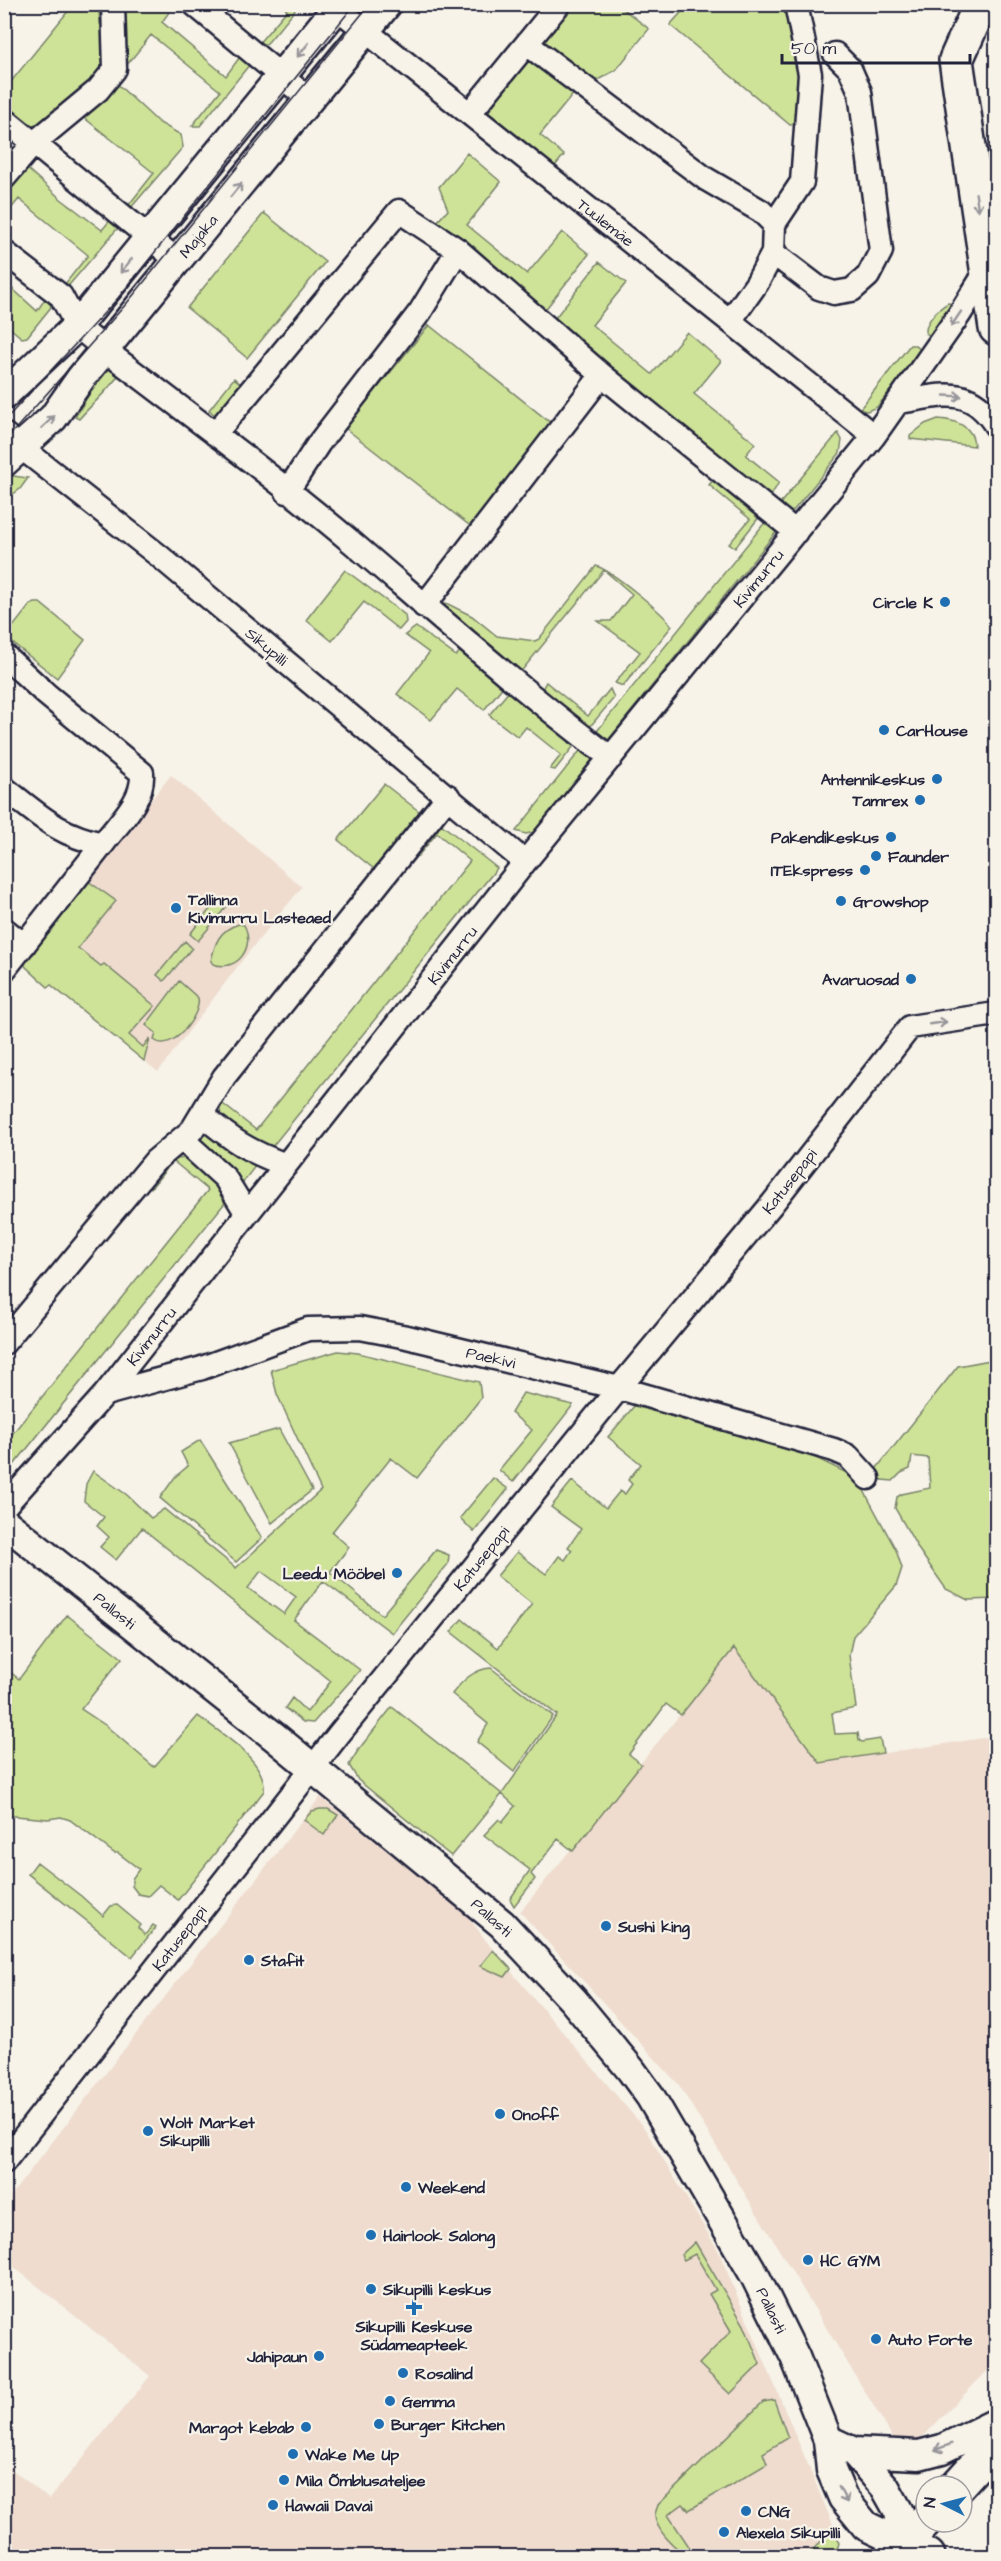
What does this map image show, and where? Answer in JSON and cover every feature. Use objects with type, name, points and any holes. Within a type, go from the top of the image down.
[{"type":"main road","points":[[981,4],[956,60],[996,328]]},
{"type":"main road","points":[[962,103],[996,184]]},
{"type":"main road","points":[[968,2474],[996,2443]]},
{"type":"main road","points":[[907,2553],[918,2534]]},
{"type":"street","points":[[4,178],[34,143],[98,90],[115,69],[113,4]]},
{"type":"street","points":[[194,4],[310,100]]},
{"type":"street","name":"Majaka","points":[[10,448],[53,418],[81,378],[387,4]]},
{"type":"street","points":[[470,114],[559,4]]},
{"type":"street","points":[[730,321],[757,284],[773,253],[774,224],[802,182],[810,74],[796,4]]},
{"type":"street","points":[[4,395],[77,326],[338,6]]},
{"type":"street","name":"Tuulemäe","points":[[338,6],[874,436]]},
{"type":"street","points":[[527,44],[706,179],[761,211],[774,224]]},
{"type":"street","points":[[773,253],[819,288],[834,293],[852,290],[868,276],[881,252],[860,92],[850,69],[835,54]]},
{"type":"street","points":[[4,119],[178,261]]},
{"type":"street","points":[[215,434],[399,211],[458,250],[602,375],[796,532]]},
{"type":"street","points":[[287,492],[319,443],[420,312],[458,250]]},
{"type":"street","points":[[4,252],[61,296],[77,326],[105,350],[354,545],[554,715],[611,758]]},
{"type":"street","name":"Kivimurru","points":[[4,1507],[105,1394],[525,862],[874,436],[960,315],[987,270]]},
{"type":"street","points":[[424,606],[602,375]]},
{"type":"street","points":[[898,402],[955,394],[969,399],[990,416],[996,426]]},
{"type":"street","name":"Sikupilli","points":[[10,448],[158,555],[525,862]]},
{"type":"street","points":[[4,655],[46,694],[142,773],[143,784],[136,801],[4,970]]},
{"type":"street","points":[[4,788],[56,827],[77,839],[103,844]]},
{"type":"street","points":[[4,1343],[155,1161],[192,1130],[224,1077],[448,796]]},
{"type":"street","points":[[4,929],[24,945]]},
{"type":"street","name":"Katusepapi","points":[[4,2162],[312,1768],[619,1388],[772,1204],[910,1027],[996,1014]]},
{"type":"street","points":[[202,1115],[252,1153],[286,1165]]},
{"type":"street","points":[[182,1139],[225,1178],[247,1214]]},
{"type":"street","name":"Paekivi","points":[[105,1394],[202,1368],[308,1329],[360,1328],[407,1337],[619,1388],[834,1450],[848,1456],[868,1478]]},
{"type":"street","name":"Pallasti","points":[[4,1522],[312,1768],[502,1924],[573,2000],[650,2096],[755,2276],[795,2357],[828,2440],[831,2470],[850,2508],[866,2526],[907,2553]]},
{"type":"street","points":[[828,2440],[855,2452],[919,2454],[942,2449],[996,2423]]},
{"type":"street","points":[[855,2452],[885,2487],[899,2512],[907,2553]]},
{"type":"shaded area","name":"Tallinna Kivimurru Lasteaed","points":[[171,775],[302,887],[244,958],[158,1072],[51,985],[49,987],[23,961]]},
{"type":"shaded area","points":[[734,1648],[820,1763],[996,1736],[996,2362],[904,2456],[679,2085],[520,1912]]},
{"type":"shaded area","points":[[320,1797],[467,1915],[493,1950],[645,2129],[718,2250],[834,2527],[808,2556],[5,2556],[4,2463],[49,2499],[150,2376],[5,2260],[5,2203]]},
{"type":"green space","points":[[73,5],[105,5],[106,12],[99,12],[100,24],[107,24],[106,61],[102,73],[36,134],[5,106],[5,89]]},
{"type":"green space","points":[[118,5],[174,5],[162,22],[226,76],[242,54],[250,64],[200,126],[192,126],[220,91],[151,35],[123,70],[126,48],[120,48]]},
{"type":"green space","points":[[281,5],[299,5],[266,44],[258,44],[287,10]]},
{"type":"green space","points":[[570,5],[618,5],[649,29],[616,70],[594,82],[539,41]]},
{"type":"green space","points":[[688,5],[787,5],[799,59],[799,124],[790,125],[670,25]]},
{"type":"green space","points":[[529,57],[574,93],[540,135],[564,155],[555,166],[488,112]]},
{"type":"green space","points":[[114,81],[158,122],[181,135],[183,147],[129,210],[127,207],[154,173],[83,117],[84,113]]},
{"type":"green space","points":[[467,153],[501,182],[467,225],[527,274],[562,232],[589,254],[541,315],[434,225],[448,210],[439,187]]},
{"type":"green space","points":[[23,165],[61,199],[102,230],[111,219],[118,221],[117,229],[64,291],[61,289],[88,255],[19,199],[5,216],[4,183]]},
{"type":"green space","points":[[264,213],[325,262],[247,358],[187,308]]},
{"type":"green space","points":[[599,262],[626,283],[592,325],[652,374],[687,332],[721,361],[694,394],[755,443],[746,455],[779,482],[767,503],[551,323]]},
{"type":"green space","points":[[4,281],[37,311],[45,299],[50,304],[51,307],[27,337],[22,338],[5,324]]},
{"type":"green space","points":[[948,303],[954,304],[933,338],[926,333],[928,324],[936,312]]},
{"type":"green space","points":[[429,325],[552,424],[474,529],[345,428]]},
{"type":"green space","points":[[910,345],[915,345],[922,351],[877,407],[867,411],[859,410]]},
{"type":"green space","points":[[112,365],[121,372],[79,419],[75,417],[93,388]]},
{"type":"green space","points":[[234,378],[242,385],[217,417],[209,410]]},
{"type":"green space","points":[[938,419],[962,425],[971,433],[974,446],[910,439],[910,436],[925,424]]},
{"type":"green space","points":[[838,433],[842,440],[840,453],[789,516],[778,506]]},
{"type":"green space","points":[[13,476],[28,478],[20,489],[5,500],[5,478]]},
{"type":"green space","points":[[714,479],[760,516],[735,548],[729,544],[750,519],[709,485]]},
{"type":"green space","points":[[766,521],[777,531],[605,744],[593,736]]},
{"type":"green space","points":[[596,566],[603,569],[613,575],[636,592],[672,626],[623,686],[615,683],[640,652],[598,621],[611,621],[632,594],[604,570],[519,674],[438,605],[446,603],[472,616],[497,636],[535,641],[539,639]]},
{"type":"green space","points":[[345,570],[405,615],[406,622],[399,630],[364,602],[332,641],[306,620]]},
{"type":"green space","points":[[40,603],[85,640],[57,678],[5,637],[30,605]]},
{"type":"green space","points":[[416,627],[456,656],[462,649],[504,685],[484,710],[457,689],[431,720],[397,694],[429,653],[405,635]]},
{"type":"green space","points":[[546,682],[588,716],[610,689],[614,698],[588,729],[544,694],[542,689]]},
{"type":"green space","points":[[510,690],[558,729],[573,747],[555,770],[550,769],[561,755],[526,727],[518,737],[489,715]]},
{"type":"green space","points":[[583,747],[596,755],[534,832],[526,834],[516,831]]},
{"type":"green space","points":[[384,784],[420,812],[374,869],[338,840]]},
{"type":"green space","points":[[436,820],[497,868],[271,1148],[261,1147],[223,1119],[217,1102],[235,1069],[241,1074],[219,1101],[256,1130],[470,861],[437,833],[418,856],[411,851]]},
{"type":"green space","points":[[88,881],[116,901],[78,948],[101,966],[104,964],[155,1006],[129,1035],[143,1047],[150,1038],[144,1061],[51,985],[48,987],[26,967],[23,961]]},
{"type":"green space","points":[[218,899],[226,907],[198,941],[190,934]]},
{"type":"green space","points":[[239,924],[244,925],[248,942],[242,956],[230,965],[213,964],[211,961],[214,948],[219,938],[227,930]]},
{"type":"green space","points":[[185,941],[192,948],[164,981],[157,975]]},
{"type":"green space","points":[[179,981],[198,998],[198,1005],[191,1022],[184,1030],[169,1042],[161,1043],[154,1040],[156,1033],[146,1025]]},
{"type":"green space","points":[[210,1128],[256,1165],[243,1182],[194,1143],[196,1133]]},
{"type":"green space","points":[[190,1158],[210,1169],[228,1199],[5,1476],[5,1443],[208,1190],[173,1161],[151,1188],[144,1182],[173,1159]]},
{"type":"green space","points":[[338,1351],[358,1353],[479,1382],[481,1398],[417,1478],[391,1458],[332,1532],[349,1547],[330,1572],[382,1615],[436,1550],[449,1555],[448,1564],[392,1633],[323,1581],[294,1620],[360,1670],[313,1723],[303,1722],[285,1708],[292,1698],[307,1712],[331,1681],[142,1528],[116,1560],[100,1547],[109,1537],[97,1526],[104,1517],[84,1501],[86,1484],[93,1471],[127,1495],[151,1518],[164,1509],[236,1568],[321,1490],[277,1394],[271,1370]],"holes":[[[261,1571],[296,1597],[284,1614],[248,1588]]]},
{"type":"green space","points":[[996,1359],[996,1599],[968,1600],[946,1589],[919,1550],[895,1508],[897,1497],[902,1494],[930,1488],[928,1458],[912,1456],[910,1469],[901,1473],[893,1481],[882,1480],[872,1474],[958,1366]]},
{"type":"green space","points":[[523,1393],[573,1405],[513,1482],[499,1470],[532,1430],[511,1413]]},
{"type":"green space","points":[[635,1405],[793,1447],[847,1473],[862,1487],[896,1550],[902,1568],[896,1586],[853,1636],[849,1655],[856,1708],[832,1713],[835,1734],[858,1733],[859,1740],[862,1742],[880,1739],[883,1753],[820,1763],[734,1648],[681,1715],[666,1704],[629,1754],[641,1764],[573,1851],[558,1839],[531,1874],[535,1879],[514,1906],[510,1899],[530,1870],[484,1835],[499,1819],[502,1822],[515,1806],[502,1794],[557,1715],[451,1632],[462,1619],[498,1648],[532,1604],[497,1576],[517,1552],[546,1574],[559,1556],[565,1560],[572,1550],[568,1547],[581,1529],[551,1507],[572,1481],[606,1508],[620,1491],[625,1494],[632,1484],[628,1480],[641,1464],[608,1437]]},
{"type":"green space","points":[[279,1429],[312,1490],[272,1523],[229,1443]]},
{"type":"green space","points":[[200,1440],[262,1538],[236,1562],[160,1498],[175,1477],[188,1466],[181,1452]]},
{"type":"green space","points":[[493,1478],[508,1489],[474,1532],[460,1518]]},
{"type":"green space","points":[[67,1615],[122,1658],[81,1709],[105,1725],[154,1767],[198,1716],[240,1748],[258,1769],[263,1780],[264,1791],[178,1900],[159,1885],[148,1896],[138,1894],[132,1886],[132,1879],[139,1869],[70,1820],[61,1817],[48,1819],[5,1815],[5,1668],[19,1679]]},
{"type":"green space","points":[[491,1668],[553,1716],[514,1772],[477,1742],[488,1724],[452,1694],[469,1676]]},
{"type":"green space","points":[[392,1707],[502,1794],[451,1856],[358,1780],[349,1765]]},
{"type":"green space","points":[[328,1809],[338,1815],[324,1835],[304,1820],[312,1811]]},
{"type":"green space","points":[[37,1862],[103,1916],[111,1906],[117,1905],[141,1925],[138,1928],[145,1935],[153,1925],[156,1927],[132,1957],[28,1874]]},
{"type":"green space","points":[[493,1950],[511,1969],[505,1977],[480,1966]]},
{"type":"green space","points":[[695,2242],[744,2325],[760,2364],[730,2394],[699,2364],[731,2331],[709,2294],[716,2290],[695,2254],[684,2260],[681,2255]]},
{"type":"green space","points":[[774,2400],[788,2438],[763,2453],[767,2464],[689,2510],[683,2504],[668,2515],[692,2551],[689,2555],[684,2553],[667,2539],[658,2527],[655,2515],[658,2505],[763,2402]]},
{"type":"green space","points":[[832,2531],[839,2543],[835,2556],[806,2556]]},
{"type":"tram line","points":[[4,421],[118,298],[355,4]]},
{"type":"tram line","points":[[4,442],[127,303],[370,4]]},
{"type":"place","name":"Circle K","points":[[945,602]]},
{"type":"place","name":"CarHouse","points":[[884,730]]},
{"type":"place","name":"Antennikeskus","points":[[937,779]]},
{"type":"place","name":"Tamrex","points":[[920,800]]},
{"type":"place","name":"Pakendikeskus","points":[[891,837]]},
{"type":"place","name":"Faunder","points":[[876,856]]},
{"type":"place","name":"ITEkspress","points":[[865,870]]},
{"type":"place","name":"Growshop","points":[[841,901]]},
{"type":"place","name":"Tallinna Kivimurru Lasteaed","points":[[176,908]]},
{"type":"place","name":"Avaruosad","points":[[911,979]]},
{"type":"place","name":"Leedu Mööbel","points":[[397,1573]]},
{"type":"place","name":"Sushi king","points":[[606,1926]]},
{"type":"place","name":"Stafit","points":[[249,1960]]},
{"type":"place","name":"Onoff","points":[[500,2114]]},
{"type":"place","name":"Wolt Market Sikupilli","points":[[148,2131]]},
{"type":"place","name":"Weekend","points":[[406,2187]]},
{"type":"place","name":"Hairlook Salong","points":[[371,2235]]},
{"type":"place","name":"HC GYM","points":[[808,2260]]},
{"type":"place","name":"Sikupilli keskus","points":[[371,2289]]},
{"type":"place","name":"Sikupilli Keskuse Südameapteek","points":[[414,2307]]},
{"type":"place","name":"Auto Forte","points":[[876,2339]]},
{"type":"place","name":"Jahipaun","points":[[319,2356]]},
{"type":"place","name":"Rosalind","points":[[403,2373]]},
{"type":"place","name":"Gemma","points":[[390,2401]]},
{"type":"place","name":"Burger Kitchen","points":[[379,2424]]},
{"type":"place","name":"Margot kebab","points":[[306,2427]]},
{"type":"place","name":"Wake Me Up","points":[[293,2454]]},
{"type":"place","name":"Mila Õmblusateljee","points":[[284,2480]]},
{"type":"place","name":"Hawaii Davai","points":[[273,2505]]},
{"type":"place","name":"CNG","points":[[746,2511]]},
{"type":"place","name":"Alexela Sikupilli","points":[[724,2532]]}]
